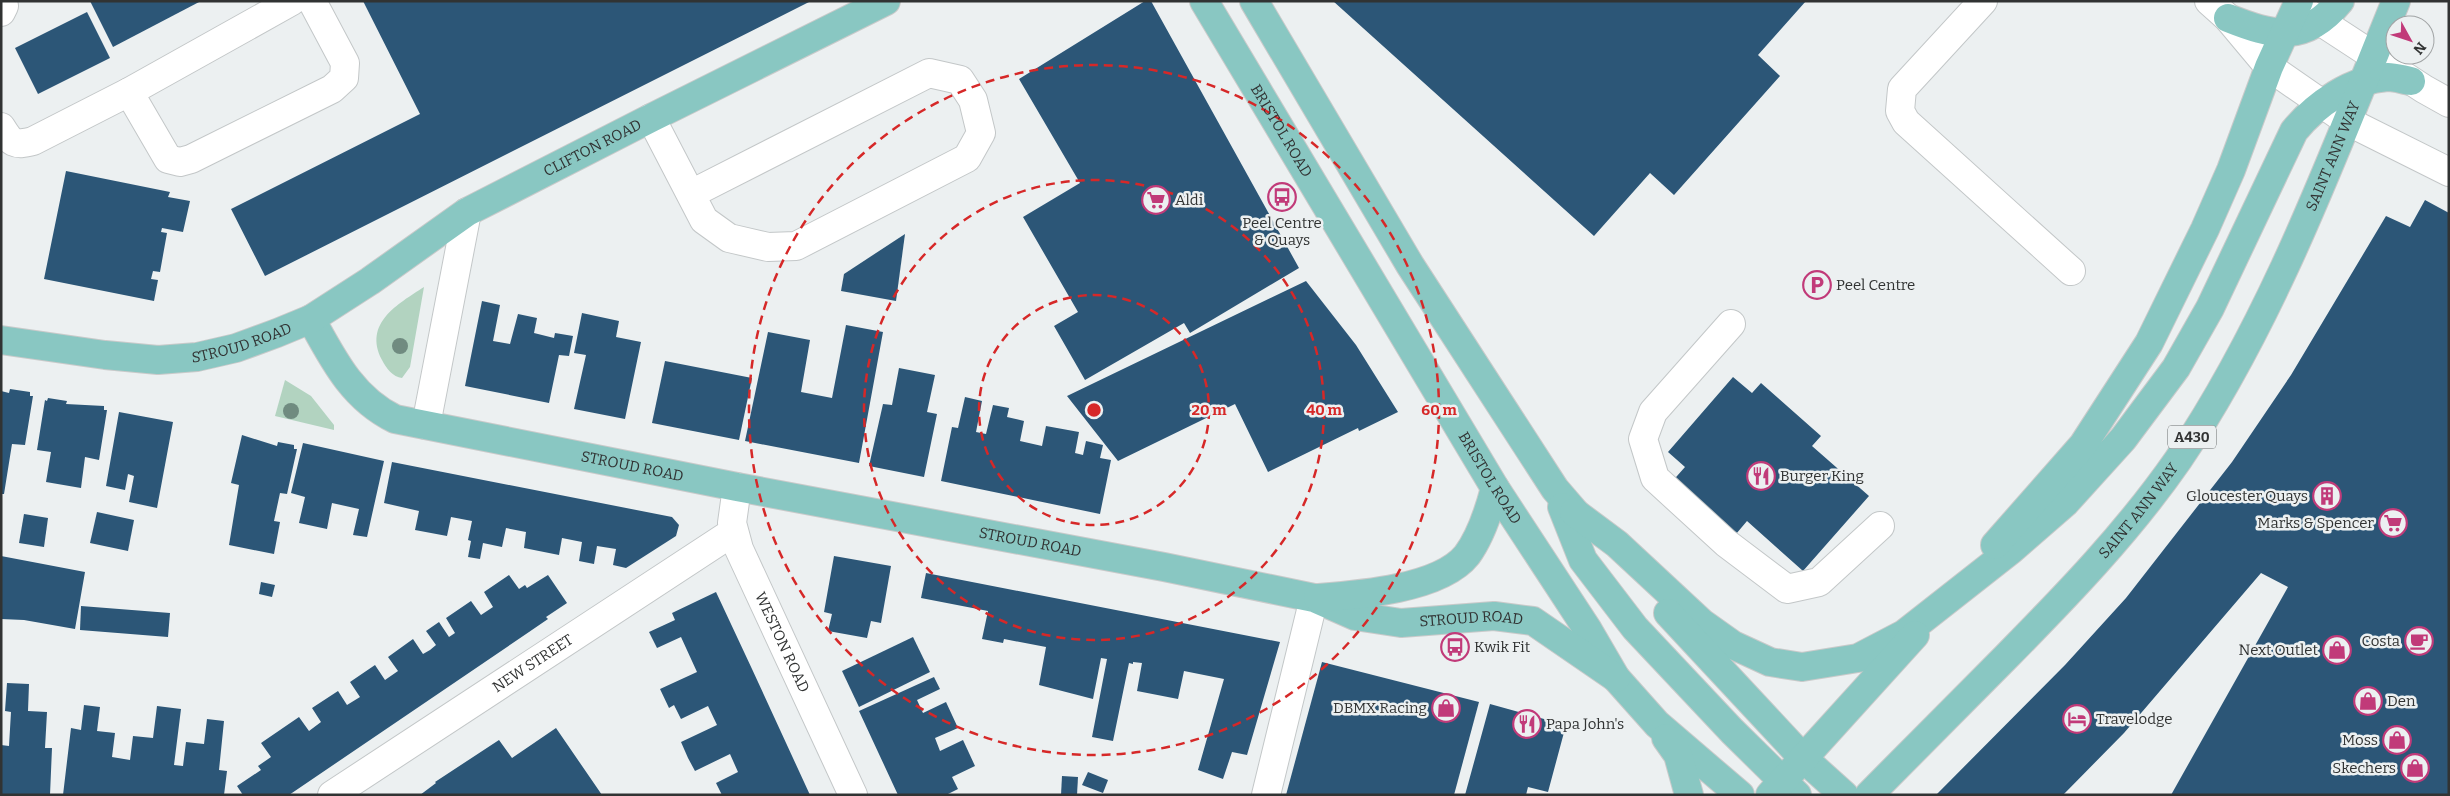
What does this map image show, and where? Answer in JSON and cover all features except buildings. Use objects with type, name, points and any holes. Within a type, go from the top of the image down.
[{"type":"main road","name":"CLIFTON ROAD","points":[[311,320],[370,281],[467,212],[886,1]]},
{"type":"main road","name":"BRISTOL ROAD","points":[[1204,1],[1495,488],[1588,630],[1616,678],[1657,724],[1740,795]]},
{"type":"main road","points":[[1254,1],[1410,265],[1555,489],[1574,512],[1803,758],[1844,795]]},
{"type":"main road","points":[[2218,10],[2257,29],[2284,34],[2300,30],[2319,20],[2340,1]]},
{"type":"main road","name":"SAINT ANN WAY","points":[[1869,795],[2064,599],[2132,521],[2178,460],[2218,395],[2268,307],[2305,226],[2396,1]]},
{"type":"main road","points":[[1555,489],[1583,560],[1635,628],[1732,731],[1783,790],[1803,758],[1948,599],[2083,444],[2149,343],[2231,170],[2269,67],[2296,3]]},
{"type":"main road","points":[[1574,512],[1617,544],[1702,623],[1733,645],[1770,662],[1802,667],[1858,658],[1904,634],[2011,550],[2065,503],[2123,439],[2170,376],[2214,300],[2294,131],[2307,116],[2322,104],[2363,82],[2388,77],[2411,81]]},
{"type":"main road","name":"STROUD ROAD","points":[[1,340],[105,355],[158,360],[197,357],[236,348],[311,320],[337,366],[360,396],[382,413],[395,419],[1164,567],[1314,598],[1355,616],[1401,623],[1494,616],[1533,621],[1616,678]]},
{"type":"main road","name":"STROUD ROAD","points":[[1314,598],[1364,594],[1394,588],[1450,570],[1466,555],[1483,526],[1495,488]]},
{"type":"main road","points":[[1657,724],[1678,755],[1689,795]]},
{"type":"street","points":[[1,12],[4,6],[2,1]]},
{"type":"street","points":[[1,127],[9,140],[20,144],[26,143],[129,92],[292,1]]},
{"type":"street","points":[[129,92],[168,159],[180,162],[200,155],[332,89],[344,78],[345,63],[312,1]]},
{"type":"street","points":[[1982,1],[1902,89],[1900,111],[1906,122],[2071,271]]},
{"type":"street","points":[[2296,3],[2411,81],[2449,103]]},
{"type":"street","points":[[2218,10],[2269,67],[2347,121],[2449,172]]},
{"type":"street","points":[[651,118],[704,220],[730,238],[768,247],[796,246],[967,158],[981,133],[973,100],[960,80],[929,73],[691,194]]},
{"type":"street","points":[[426,425],[467,212]]},
{"type":"street","points":[[1731,324],[1654,412],[1643,439],[1655,478],[1726,543],[1787,589],[1819,582],[1880,526]]},
{"type":"street","name":"WESTON ROAD","points":[[737,486],[732,511],[733,532],[853,795]]},
{"type":"street","name":"NEW STREET","points":[[345,791],[733,532]]},
{"type":"street","points":[[1266,795],[1314,598]]},
{"type":"green space","points":[[424,287],[410,367],[402,378],[390,372],[382,360],[377,347],[377,335],[380,325],[386,316],[404,300]]},
{"type":"green space","points":[[285,380],[311,396],[334,425],[334,430],[275,416]]},
{"type":"place","name":"Peel Centre & Quays","points":[[1282,197]]},
{"type":"place","name":"Aldi","points":[[1156,200]]},
{"type":"place","name":"Peel Centre","points":[[1817,285]]},
{"type":"place","name":"Burger King","points":[[1761,476]]},
{"type":"place","name":"Gloucester Quays","points":[[2327,496]]},
{"type":"place","name":"Marks & Spencer","points":[[2393,523]]},
{"type":"place","name":"Costa","points":[[2419,641]]},
{"type":"place","name":"Kwik Fit","points":[[1455,647]]},
{"type":"place","name":"Next Outlet","points":[[2337,650]]},
{"type":"place","name":"Den","points":[[2368,701]]},
{"type":"place","name":"DBMX Racing","points":[[1446,708]]},
{"type":"place","name":"Travelodge","points":[[2077,719]]},
{"type":"place","name":"Papa John's","points":[[1527,724]]},
{"type":"place","name":"Moss","points":[[2397,740]]},
{"type":"place","name":"Skechers","points":[[2415,768]]}]
